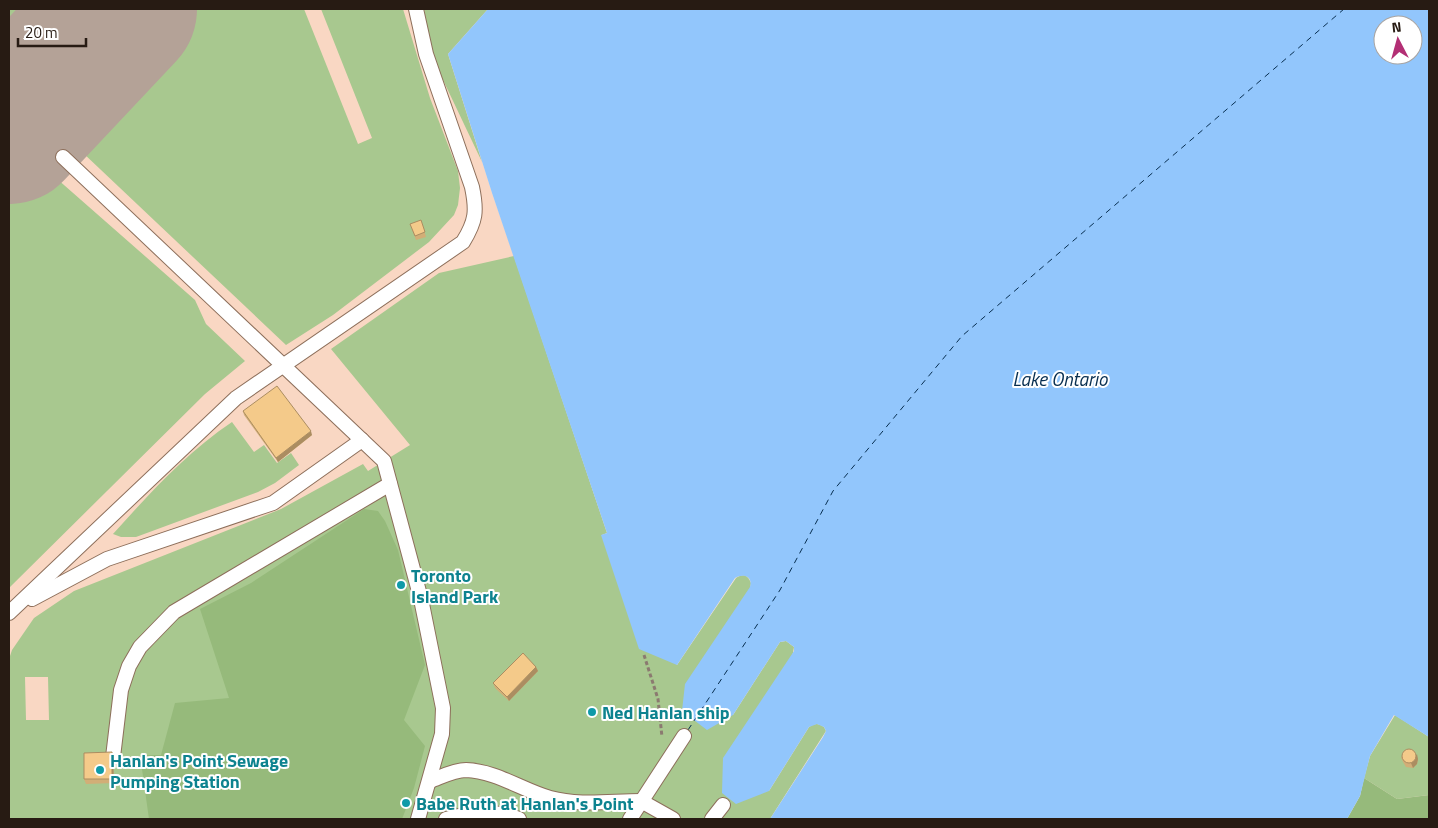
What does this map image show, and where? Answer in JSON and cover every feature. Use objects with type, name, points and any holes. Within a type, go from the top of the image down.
[{"type":"lane","points":[[9,622],[12,610],[236,398],[463,242],[471,229],[476,215],[472,187],[426,54],[416,9]]},
{"type":"lane","points":[[63,157],[384,461],[421,599],[443,708],[442,734],[418,819]]},
{"type":"lane","points":[[12,610],[107,558],[272,503],[362,440]]},
{"type":"lane","points":[[114,757],[121,690],[129,666],[140,647],[174,612],[390,484]]},
{"type":"lane","points":[[630,819],[684,736]]},
{"type":"lane","points":[[430,781],[465,770],[480,772],[550,798],[578,803],[641,801],[672,819]]},
{"type":"lane","points":[[712,819],[723,805]]},
{"type":"lane","points":[[446,819],[464,814],[495,813],[519,819]]},
{"type":"path","points":[[644,655],[658,699],[664,766]]},
{"type":"shaded area","points":[[9,9],[488,9],[448,54],[492,193],[547,352],[454,418],[56,665],[58,819],[9,819]]},
{"type":"green space","points":[[9,9],[47,9],[9,48]]},
{"type":"green space","points":[[189,9],[304,9],[358,144],[372,138],[321,9],[403,9],[430,98],[458,171],[460,188],[458,205],[454,215],[429,242],[333,315],[286,345],[82,152],[79,144],[78,130],[81,122]]},
{"type":"green space","points":[[424,9],[488,9],[448,54],[482,162],[435,63]]},
{"type":"green space","points":[[43,173],[56,178],[195,300],[206,324],[245,361],[205,394],[9,588],[9,196],[28,176]]},
{"type":"green space","name":"Toronto Island Park","points":[[514,256],[607,533],[602,535],[677,665],[736,578],[743,575],[751,583],[733,715],[780,642],[786,641],[794,647],[769,791],[809,727],[818,724],[824,727],[826,731],[770,819],[9,819],[9,659],[12,650],[34,618],[74,591],[281,509],[363,464],[368,471],[410,445],[331,349],[439,273]],"holes":[[[25,677],[48,677],[49,720],[26,720]]]},
{"type":"green space","points":[[232,422],[254,452],[264,445],[277,463],[291,453],[299,465],[275,483],[258,492],[136,537],[121,537],[113,534],[184,460]]},
{"type":"green space","points":[[364,509],[378,511],[385,521],[398,550],[425,665],[404,720],[425,746],[414,788],[402,819],[149,819],[140,755],[161,755],[175,703],[229,698],[200,609],[251,583]]},
{"type":"green space","points":[[1395,715],[1429,737],[1429,795],[1397,799],[1364,778],[1370,756]]},
{"type":"green space","points":[[1364,778],[1397,799],[1429,795],[1429,819],[1347,819],[1360,796]]},
{"type":"water","name":"Lake Ontario","points":[[488,9],[1429,9],[1429,737],[1394,715],[1370,756],[1360,796],[1347,819],[770,819],[826,731],[824,727],[817,724],[809,727],[769,791],[736,804],[722,793],[723,758],[794,651],[794,647],[786,641],[780,642],[733,715],[707,730],[682,711],[685,684],[750,587],[749,578],[742,576],[735,578],[677,665],[639,649],[601,535],[607,533],[492,193],[448,54]]},
{"type":"building","points":[[421,220],[425,232],[415,236],[410,224]]},
{"type":"building","points":[[277,386],[311,431],[276,458],[243,411]]},
{"type":"building","points":[[523,653],[536,667],[507,697],[493,683]]},
{"type":"building","points":[[1406,749],[1412,749],[1416,756],[1412,763],[1406,763],[1402,759],[1402,753]]},
{"type":"building","name":"Hanlan's Point Sewage Pumping Station","points":[[112,752],[112,779],[84,779],[84,753]]},
{"type":"ferry route","points":[[688,730],[780,590],[833,491],[962,336],[1344,9]]},
{"type":"taxiway","points":[[9,104],[29,94],[71,62]]},
{"type":"runway","points":[[9,128],[121,9]]},
{"type":"place","name":"Toronto Island Park","points":[[401,585]]},
{"type":"place","name":"Ned Hanlan ship","points":[[592,712]]},
{"type":"place","name":"Hanlan's Point Sewage Pumping Station","points":[[100,770]]},
{"type":"place","name":"Babe Ruth at Hanlan's Point","points":[[406,803]]}]
